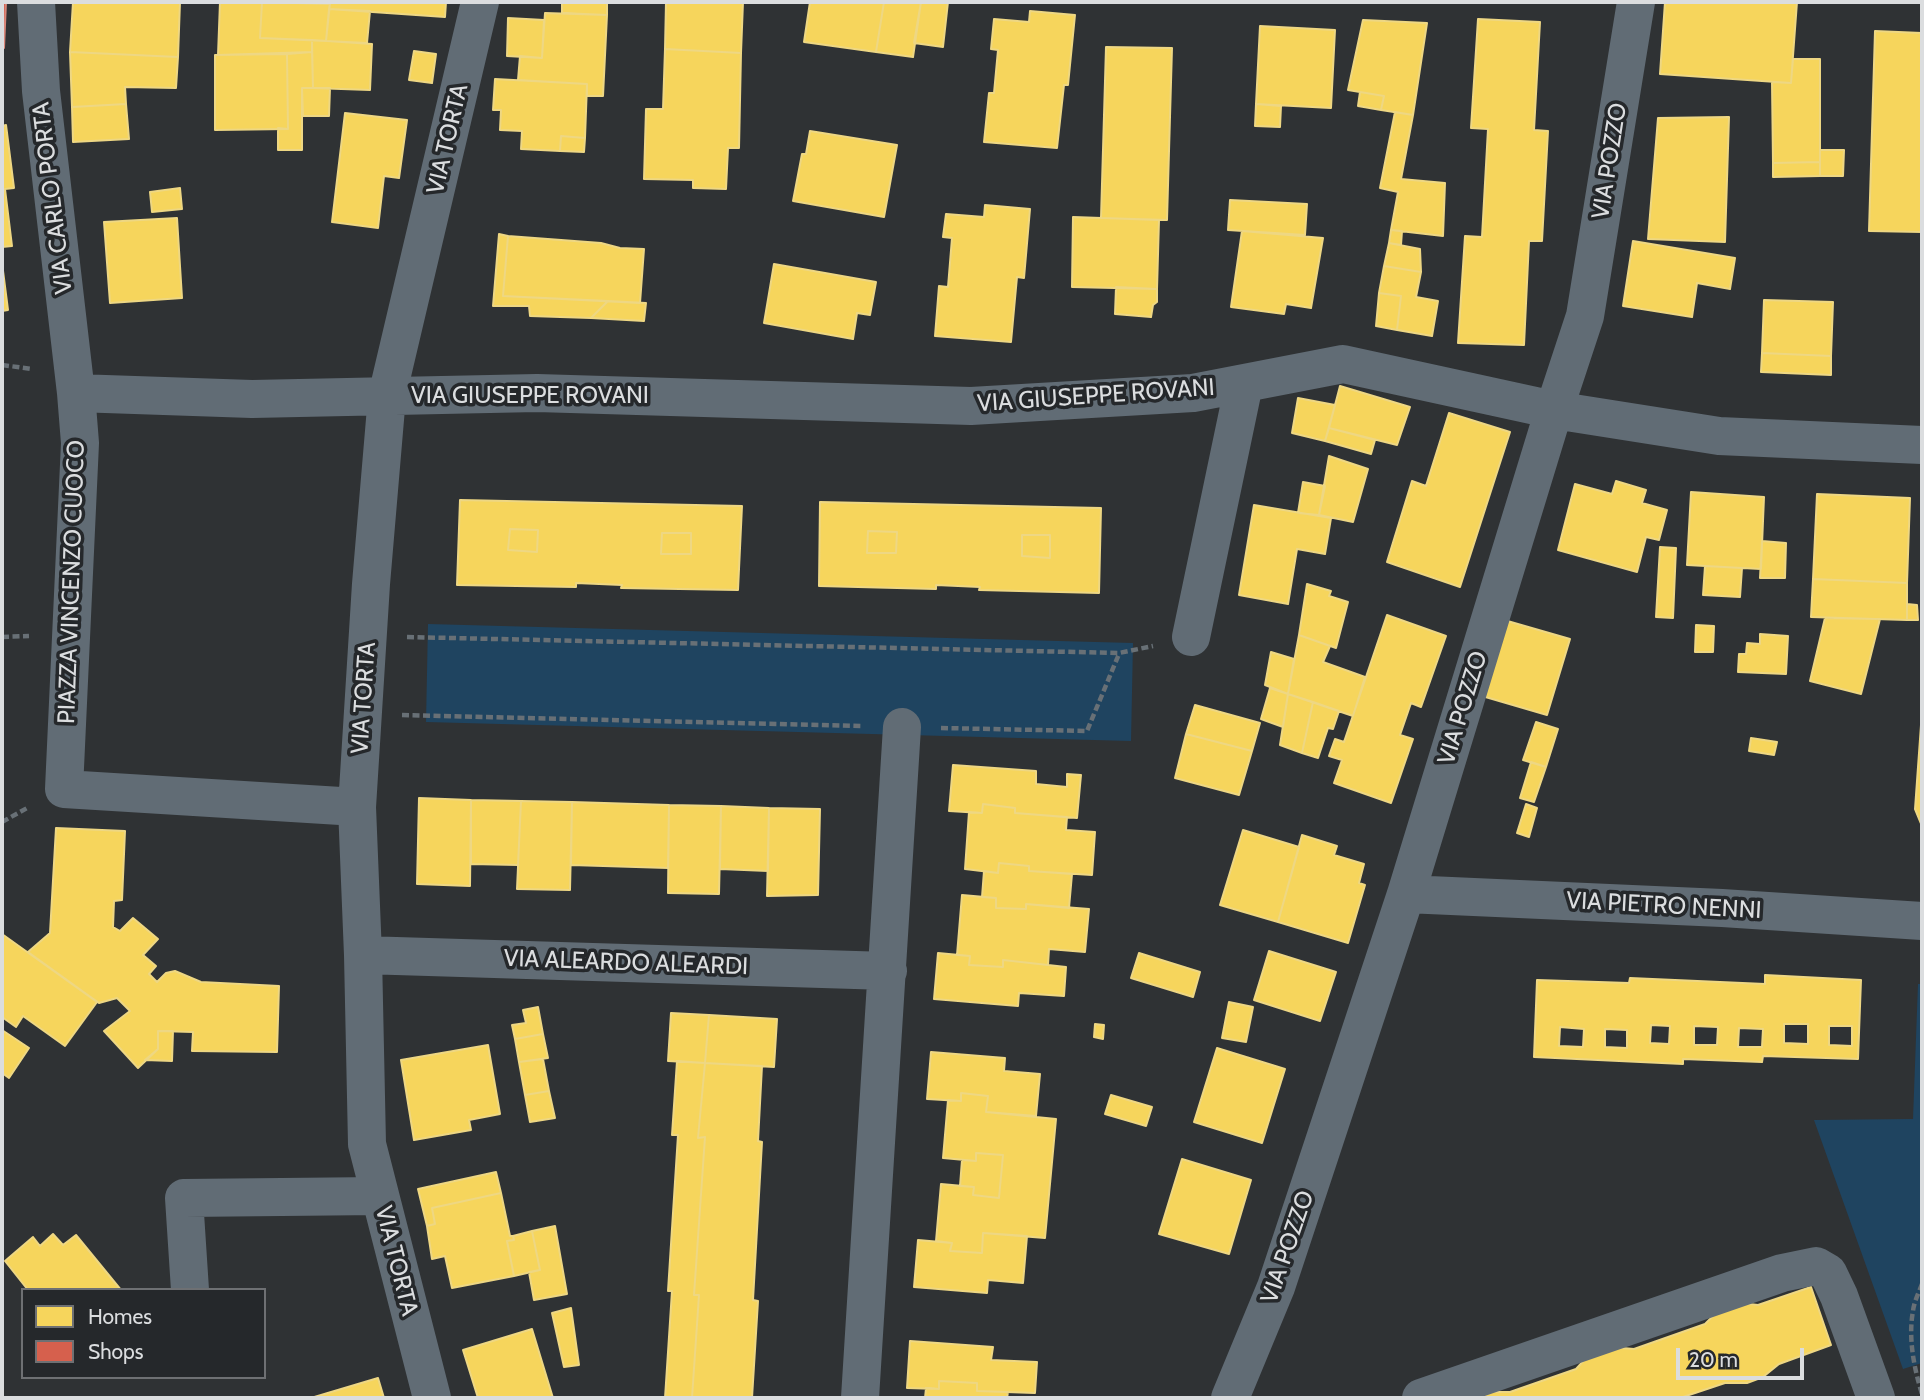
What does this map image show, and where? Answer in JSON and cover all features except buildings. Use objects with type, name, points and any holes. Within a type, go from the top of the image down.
[{"type":"street","name":"VIA CARLO PORTA","points":[[36,2],[41,91],[76,393]]},
{"type":"street","name":"VIA TORTA","points":[[432,1398],[367,1144],[357,807],[387,396],[480,2]]},
{"type":"street","name":"VIA POZZO","points":[[1230,1398],[1276,1287],[1406,894],[1585,316],[1636,2]]},
{"type":"street","name":"VIA GIUSEPPE ROVANI","points":[[387,396],[537,393],[971,406],[1193,393],[1343,364],[1554,410],[1719,436],[1922,445]]},
{"type":"street","points":[[1191,637],[1244,384]]},
{"type":"street","points":[[76,393],[252,399],[387,396]]},
{"type":"street","name":"PIAZZA VINCENZO CUOCO","points":[[76,393],[80,443],[64,789],[357,807]]},
{"type":"street","points":[[860,1398],[902,727]]},
{"type":"street","name":"VIA PIETRO NENNI","points":[[1406,894],[1722,908],[1922,921]]},
{"type":"street","name":"VIA ALEARDO ALEARDI","points":[[363,955],[888,971]]},
{"type":"street","points":[[190,1288],[184,1198],[379,1196]]},
{"type":"street","points":[[1421,1398],[1782,1273],[1816,1266],[1828,1273],[1839,1296],[1876,1398]]},
{"type":"path","points":[[368,636],[1119,653],[1191,637]]},
{"type":"path","points":[[363,714],[1087,731],[1119,653]]},
{"type":"path","points":[[1922,1284],[1913,1310],[1912,1348],[1922,1394]]},
{"type":"shaded area","points":[[428,624],[1133,643],[1131,741],[426,722]]},
{"type":"shaded area","points":[[1918,984],[1922,984],[1922,1363],[1903,1369],[1814,1120],[1913,1119]]}]
